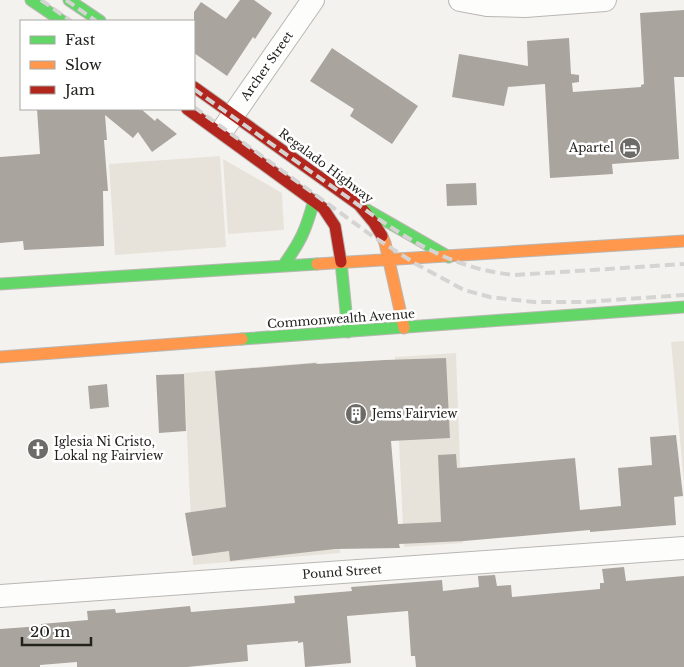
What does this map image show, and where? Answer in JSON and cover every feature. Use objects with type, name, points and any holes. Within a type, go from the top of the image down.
[{"type":"main road","points":[[31,0],[61,20]]},
{"type":"main road","points":[[69,0],[99,20]]},
{"type":"main road","name":"Regalado Highway","points":[[195,89],[227,124],[332,217],[336,225],[348,332]]},
{"type":"main road","name":"Regalado Highway","points":[[190,110],[227,124],[359,206],[380,230],[389,259],[404,328]]},
{"type":"main road","points":[[283,266],[298,246],[307,227],[314,200]]},
{"type":"main road","points":[[359,206],[449,257]]},
{"type":"main road","points":[[0,284],[684,241]]},
{"type":"main road","name":"Commonwealth Avenue","points":[[0,357],[684,307]]},
{"type":"street","name":"Archer Street","points":[[227,124],[313,0]]},
{"type":"street","points":[[460,0],[487,5],[525,6],[605,0]]},
{"type":"street","name":"Pound Street","points":[[0,596],[684,548]]},
{"type":"shaded area","points":[[220,156],[226,247],[115,255],[109,164]]},
{"type":"shaded area","points":[[223,159],[282,193],[284,230],[228,234]]},
{"type":"shaded area","points":[[684,341],[684,483],[671,342]]},
{"type":"shaded area","points":[[456,353],[463,543],[404,547],[395,357]]},
{"type":"shaded area","points":[[318,362],[324,466],[335,465],[340,553],[193,565],[184,373]]},
{"type":"building","points":[[240,0],[254,0],[272,13],[255,39],[253,37],[227,76],[195,54],[194,12],[201,2],[226,19]]},
{"type":"building","points":[[684,10],[684,77],[674,77],[679,159],[612,164],[613,174],[550,178],[545,84],[508,87],[504,106],[452,97],[459,54],[528,66],[527,41],[569,38],[571,74],[579,75],[579,82],[572,83],[573,92],[641,87],[644,84],[640,13]]},
{"type":"building","points":[[332,48],[418,106],[392,144],[350,116],[354,109],[310,81]]},
{"type":"building","points":[[37,110],[142,110],[155,121],[157,118],[177,134],[152,152],[138,132],[133,138],[105,115],[107,140],[104,140],[108,191],[103,191],[104,246],[24,250],[23,241],[0,243],[0,157],[40,154]]},
{"type":"building","points":[[476,183],[477,205],[447,206],[446,184]]},
{"type":"building","points":[[446,358],[450,438],[391,441],[398,524],[441,522],[438,455],[456,454],[457,468],[575,458],[580,510],[621,506],[618,468],[652,465],[650,437],[676,435],[683,496],[674,497],[676,525],[399,544],[400,548],[335,549],[230,561],[229,551],[192,556],[185,513],[226,507],[215,371],[316,363]]},
{"type":"building","points":[[184,374],[186,431],[159,433],[156,375]]},
{"type":"building","points":[[107,384],[109,407],[90,409],[88,386]]},
{"type":"building","points":[[624,567],[626,581],[684,576],[684,667],[416,667],[415,656],[411,656],[408,611],[347,616],[351,663],[305,667],[303,642],[298,643],[298,641],[247,645],[248,661],[187,667],[77,667],[77,662],[40,665],[40,667],[0,667],[0,629],[88,620],[87,611],[115,609],[116,613],[190,606],[191,612],[251,607],[295,603],[294,596],[352,591],[351,587],[442,580],[443,591],[479,587],[478,576],[495,575],[497,586],[511,585],[512,597],[600,589],[600,583],[604,583],[602,569]]},
{"type":"railway","points":[[41,0],[70,20]]},
{"type":"railway","points":[[66,0],[95,20]]},
{"type":"railway","points":[[195,90],[393,229],[438,254],[462,264],[488,271],[515,275],[684,264]]},
{"type":"railway","points":[[195,108],[371,235],[416,264],[464,290],[490,297],[534,302],[585,302],[684,295]]},
{"type":"traffic: fast","points":[[31,0],[61,20]]},
{"type":"traffic: fast","points":[[69,0],[99,20]]},
{"type":"traffic: fast","points":[[283,266],[302,235],[314,200]]},
{"type":"traffic: fast","points":[[367,210],[449,257]]},
{"type":"traffic: fast","points":[[341,262],[348,332]]},
{"type":"traffic: fast","points":[[0,284],[317,264]]},
{"type":"traffic: fast","points":[[242,339],[684,307]]},
{"type":"traffic: slow","points":[[382,236],[404,328]]},
{"type":"traffic: slow","points":[[317,264],[684,241]]},
{"type":"traffic: slow","points":[[0,357],[242,339]]},
{"type":"traffic: jam","points":[[195,88],[359,205],[382,236]]},
{"type":"traffic: jam","points":[[188,110],[323,208],[335,226],[341,262]]},
{"type":"place","name":"Apartel","points":[[630,148]]},
{"type":"place","name":"Jems Fairview","points":[[356,414]]},
{"type":"place","name":"Iglesia Ni Cristo, Lokal ng Fairview","points":[[38,449]]}]
